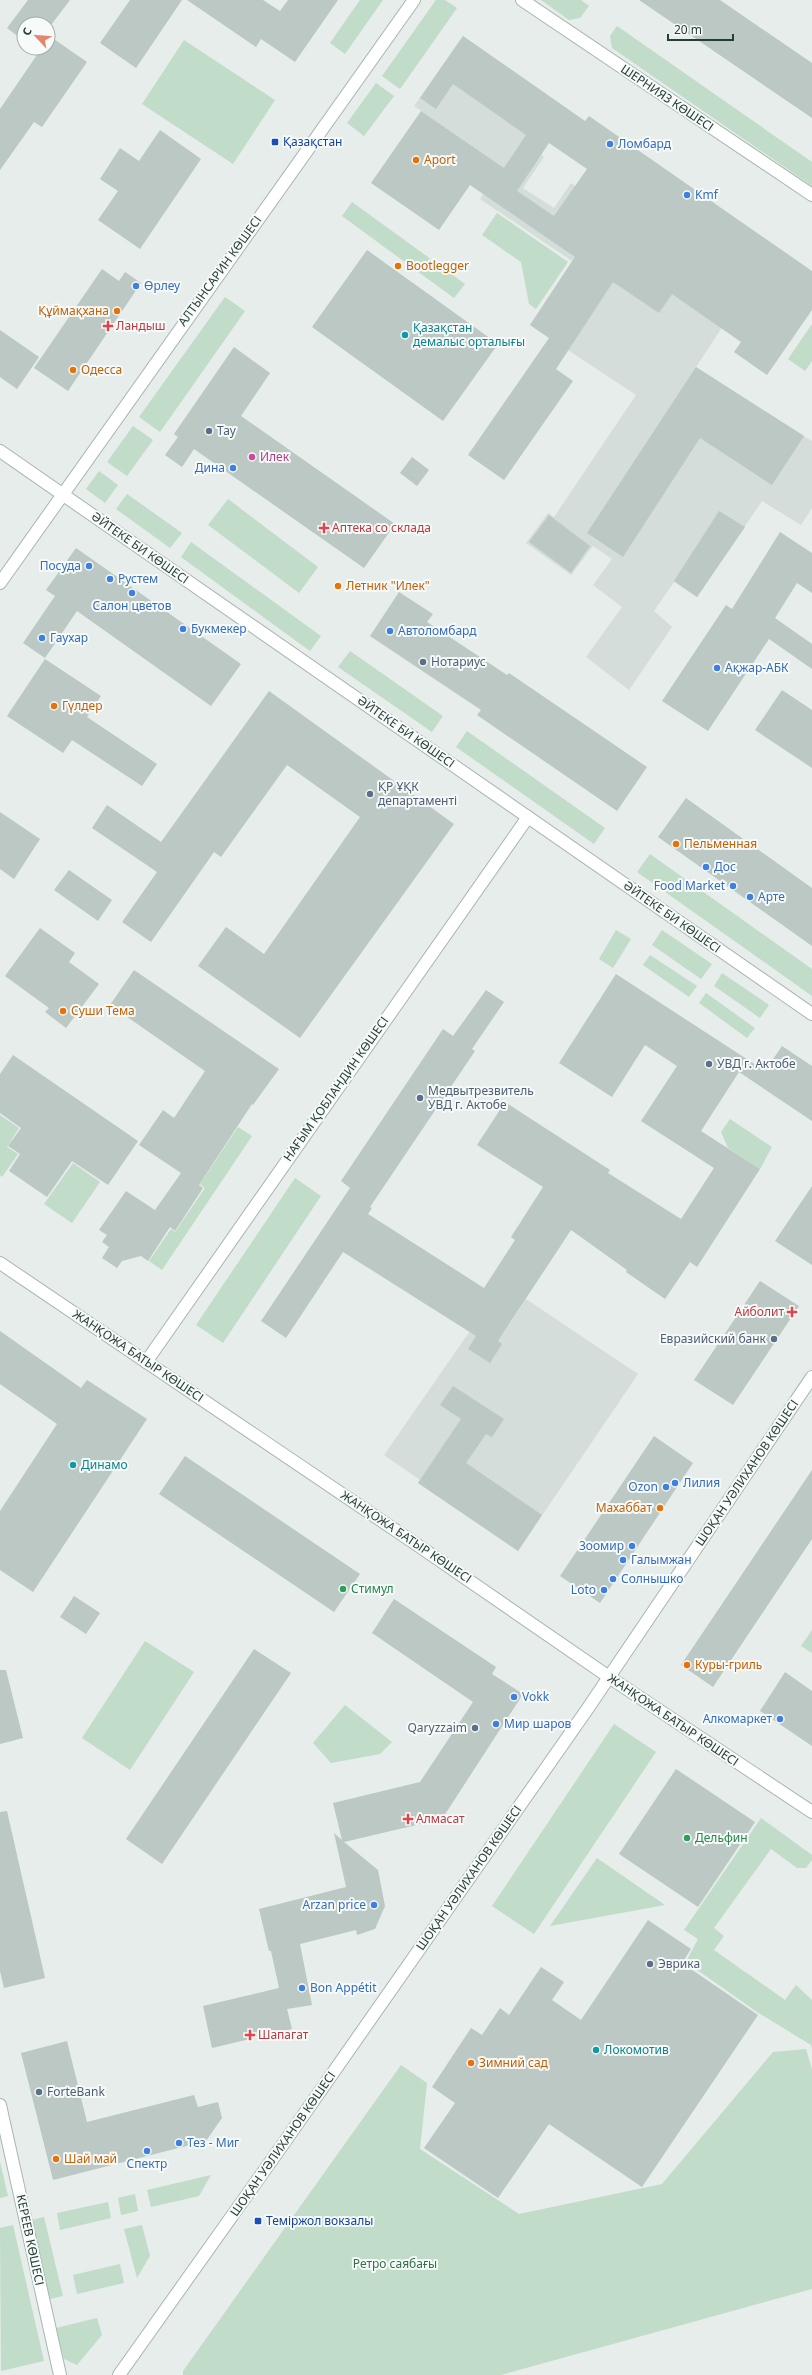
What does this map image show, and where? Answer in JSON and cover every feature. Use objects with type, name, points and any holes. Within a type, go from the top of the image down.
[{"type":"street","name":"АЛТЫНСАРИН КӨШЕСІ","points":[[0,583],[414,0]]},
{"type":"street","name":"ШЕРНИЯЗ КӨШЕСІ","points":[[522,0],[812,195]]},
{"type":"street","name":"ӘЙТЕКЕ БИ КӨШЕСІ","points":[[0,452],[812,1014]]},
{"type":"street","name":"НАҒЫМ ҚОБЛАНДИН КӨШЕСІ","points":[[146,1362],[528,817]]},
{"type":"street","name":"ЖАНҚОЖА БАТЫР КӨШЕСІ","points":[[0,1263],[406,1537],[609,1677],[812,1812]]},
{"type":"street","name":"ШОҚАН УӘЛИХАНОВ КӨШЕСІ","points":[[119,2375],[286,2140],[609,1677],[812,1377]]},
{"type":"street","name":"КЕРЕЕВ КӨШЕСІ","points":[[0,2105],[60,2375]]},
{"type":"shaded area","points":[[463,36],[569,110],[539,153],[544,157],[523,188],[554,208],[571,183],[690,265],[738,303],[696,367],[812,441],[812,508],[801,525],[762,501],[697,597],[674,582],[654,611],[672,627],[629,690],[586,657],[622,607],[593,585],[612,559],[593,546],[571,575],[526,543],[548,513],[554,517],[636,395],[530,325],[572,261],[480,199],[501,166],[414,106]]},
{"type":"shaded area","points":[[526,1299],[638,1374],[518,1551],[418,1483],[420,1480],[384,1455],[479,1318],[503,1334]]},
{"type":"green space","points":[[360,0],[383,0],[345,54],[330,43]]},
{"type":"green space","points":[[436,0],[445,0],[457,8],[400,89],[382,76]]},
{"type":"green space","points":[[541,0],[581,0],[589,6],[580,18],[569,20]]},
{"type":"green space","points":[[617,26],[812,162],[812,186],[612,48],[610,36]]},
{"type":"green space","points":[[184,40],[275,100],[233,164],[142,104]]},
{"type":"green space","points":[[376,83],[394,96],[364,136],[347,123]]},
{"type":"green space","points":[[352,202],[465,284],[454,298],[342,216]]},
{"type":"green space","points":[[497,213],[568,262],[536,309],[529,304],[521,262],[482,235]]},
{"type":"green space","points":[[225,297],[245,311],[160,432],[139,417]]},
{"type":"green space","points":[[812,324],[812,361],[805,371],[788,359]]},
{"type":"green space","points":[[133,426],[153,440],[127,476],[107,462]]},
{"type":"green space","points":[[99,471],[118,485],[105,503],[86,489]]},
{"type":"green space","points":[[127,494],[182,533],[170,548],[116,509]]},
{"type":"green space","points":[[228,499],[318,567],[299,593],[208,525]]},
{"type":"green space","points":[[191,542],[321,636],[310,651],[181,557]]},
{"type":"green space","points":[[350,651],[443,716],[432,732],[338,667]]},
{"type":"green space","points":[[467,731],[605,828],[594,844],[456,747]]},
{"type":"green space","points":[[650,854],[812,969],[812,996],[637,872]]},
{"type":"green space","points":[[616,930],[631,939],[613,968],[599,959]]},
{"type":"green space","points":[[662,930],[712,964],[701,979],[652,945]]},
{"type":"green space","points":[[650,955],[697,986],[689,997],[643,965]]},
{"type":"green space","points":[[722,973],[769,1005],[760,1018],[714,986]]},
{"type":"green space","points":[[706,993],[755,1028],[747,1038],[699,1003]]},
{"type":"green space","points":[[0,1115],[19,1128],[7,1147],[18,1154],[2,1177],[0,1175]]},
{"type":"green space","points":[[730,1119],[772,1147],[760,1169],[728,1148],[721,1132]]},
{"type":"green space","points":[[238,1127],[252,1136],[162,1270],[149,1261],[171,1229],[175,1232],[205,1188],[200,1184]]},
{"type":"green space","points":[[73,1163],[100,1182],[72,1223],[44,1204]]},
{"type":"green space","points":[[295,1178],[321,1196],[223,1343],[196,1325]]},
{"type":"green space","points":[[812,1630],[812,1653],[801,1646]]},
{"type":"green space","points":[[145,1641],[194,1672],[130,1770],[82,1738]]},
{"type":"green space","points":[[345,1705],[392,1742],[380,1754],[331,1763],[313,1743]]},
{"type":"green space","points":[[614,1724],[656,1752],[534,1934],[492,1906]]},
{"type":"green space","points":[[761,1818],[812,1855],[812,1860],[806,1868],[797,1868],[771,1849],[714,1928],[724,1936],[714,1950],[785,2000],[796,1985],[812,2000],[812,2049],[811,2045],[757,2012],[686,1962],[698,1939],[684,1930]]},
{"type":"green space","points":[[597,1858],[665,1905],[550,1926]]},
{"type":"green space","name":"Ретро саябағы","points":[[806,2049],[812,2069],[812,2289],[501,2375],[183,2375],[183,2371],[401,2065],[427,2083],[420,2149],[519,2214],[662,2184],[773,2052]]},
{"type":"green space","points":[[0,2162],[8,2196],[0,2198]]},
{"type":"green space","points":[[211,2175],[199,2196],[151,2207],[147,2190]]},
{"type":"green space","points":[[135,2194],[138,2211],[121,2215],[118,2198]]},
{"type":"green space","points":[[108,2202],[111,2218],[60,2230],[57,2213]]},
{"type":"green space","points":[[44,2217],[63,2296],[50,2299],[31,2220]]},
{"type":"green space","points":[[13,2225],[44,2361],[1,2371],[0,2228]]},
{"type":"green space","points":[[142,2225],[150,2256],[137,2278],[124,2229]]},
{"type":"green space","points":[[120,2264],[124,2283],[77,2294],[73,2275]]},
{"type":"green space","points":[[97,2318],[102,2335],[77,2365],[64,2359],[56,2328]]},
{"type":"building","points":[[28,0],[70,0],[56,18],[56,16],[16,16]]},
{"type":"building","points":[[130,0],[182,0],[136,68],[100,43]]},
{"type":"building","points":[[187,0],[263,0],[280,11],[288,0],[338,0],[295,62],[261,39],[256,47]]},
{"type":"building","points":[[639,0],[720,0],[812,63],[812,118]]},
{"type":"building","points":[[16,16],[16,35],[7,28]]},
{"type":"building","points":[[463,36],[585,121],[589,116],[812,271],[812,310],[767,375],[734,352],[741,342],[672,294],[659,313],[613,282],[556,369],[573,381],[504,480],[468,455],[549,338],[530,325],[575,257],[470,185],[439,230],[371,183],[421,111],[504,168],[526,135],[453,84],[436,109],[420,98]],"holes":[[[549,143],[587,169],[554,216],[517,191]]]},
{"type":"building","points":[[56,41],[87,62],[42,127],[34,122],[0,170],[0,109],[36,56],[56,56]]},
{"type":"building","points":[[160,130],[201,159],[140,249],[98,220],[118,191],[100,179],[120,148],[139,161]]},
{"type":"building","name":"Қазақстан демалыс орталығы","points":[[367,250],[498,344],[443,421],[312,327]]},
{"type":"building","points":[[102,269],[119,281],[125,272],[141,283],[68,391],[34,368]]},
{"type":"building","points":[[0,330],[39,357],[17,389],[0,377]]},
{"type":"building","name":"Илек","points":[[234,347],[270,373],[241,416],[395,524],[364,568],[194,449],[182,467],[165,455],[178,437],[174,434]]},
{"type":"building","points":[[696,367],[804,436],[772,485],[700,438],[623,557],[587,533]]},
{"type":"building","points":[[412,457],[429,470],[417,486],[400,473]]},
{"type":"building","points":[[719,511],[745,527],[697,597],[674,581]]},
{"type":"building","points":[[549,515],[590,546],[571,573],[529,542]]},
{"type":"building","points":[[780,532],[812,553],[812,593],[797,583],[775,618],[812,644],[812,669],[769,639],[708,731],[662,701],[726,605],[732,609]]},
{"type":"building","points":[[76,548],[241,664],[211,706],[77,611],[45,658],[23,643],[55,596],[46,590]]},
{"type":"building","points":[[399,592],[433,614],[427,622],[507,675],[509,673],[647,767],[617,811],[477,715],[481,710],[370,636]]},
{"type":"building","name":"Гүлдер","points":[[45,659],[101,696],[87,717],[157,764],[142,786],[72,740],[63,753],[7,716]]},
{"type":"building","points":[[782,690],[812,710],[812,768],[755,730]]},
{"type":"building","points":[[269,691],[454,824],[300,1038],[198,966],[226,927],[264,954],[360,817],[287,765],[221,857],[214,852],[151,942],[122,922],[157,872],[92,828],[107,805],[161,842]]},
{"type":"building","points":[[686,798],[812,888],[812,946],[658,837]]},
{"type":"building","points":[[0,812],[40,839],[14,879],[0,869]]},
{"type":"building","points":[[69,870],[112,900],[98,921],[54,890]]},
{"type":"building","points":[[40,928],[75,953],[69,962],[99,984],[66,1028],[45,1012],[49,1008],[5,976]]},
{"type":"building","points":[[134,970],[279,1069],[253,1105],[252,1104],[199,1185],[203,1188],[175,1231],[170,1227],[148,1261],[141,1256],[122,1261],[117,1268],[102,1258],[109,1247],[102,1242],[107,1235],[99,1230],[126,1191],[155,1210],[181,1173],[139,1145],[163,1110],[174,1118],[205,1071],[110,1005]]},
{"type":"building","points":[[616,974],[765,1071],[782,1046],[812,1066],[812,1121],[739,1072],[701,1131],[760,1169],[697,1267],[690,1262],[665,1299],[626,1272],[627,1270],[571,1230],[498,1341],[502,1344],[490,1363],[468,1349],[476,1336],[343,1252],[286,1338],[261,1321],[350,1188],[341,1181],[443,1029],[453,1036],[486,990],[504,1002],[472,1049],[475,1051],[370,1207],[372,1208],[368,1214],[484,1288],[515,1240],[511,1237],[543,1187],[477,1145],[505,1102],[610,1170],[608,1173],[681,1219],[714,1168],[641,1121],[677,1066],[645,1045],[612,1097],[559,1063]]},
{"type":"building","points":[[13,1055],[138,1141],[108,1185],[72,1161],[47,1197],[9,1171],[20,1154],[8,1146],[21,1128],[0,1113],[0,1074]]},
{"type":"building","points":[[812,1186],[812,1265],[775,1241]]},
{"type":"building","points":[[760,1281],[799,1306],[733,1405],[694,1380]]},
{"type":"building","name":"Динамо","points":[[0,1331],[81,1388],[87,1380],[147,1419],[33,1592],[0,1570],[0,1511],[57,1424],[0,1384]]},
{"type":"building","points":[[453,1386],[504,1419],[492,1437],[486,1434],[466,1463],[542,1515],[518,1551],[418,1483],[461,1419],[440,1405]]},
{"type":"building","points":[[654,1436],[693,1463],[600,1603],[560,1576]]},
{"type":"building","points":[[185,1456],[360,1574],[334,1612],[159,1494]]},
{"type":"building","points":[[812,1470],[812,1539],[713,1687],[681,1665]]},
{"type":"building","points":[[74,1596],[100,1613],[86,1634],[60,1617]]},
{"type":"building","points":[[394,1599],[496,1667],[492,1674],[523,1694],[442,1819],[344,1842],[378,1870],[385,1906],[375,1929],[357,1935],[356,1930],[300,1944],[312,2005],[287,2009],[292,2029],[212,2048],[203,2006],[279,1988],[271,1951],[269,1951],[259,1909],[346,1887],[334,1833],[342,1840],[333,1803],[420,1782],[473,1702],[372,1633]]},
{"type":"building","points":[[254,1649],[291,1673],[162,1864],[126,1839]]},
{"type":"building","points":[[0,1670],[6,1670],[23,1738],[0,1744]]},
{"type":"building","points":[[785,1672],[812,1691],[812,1746],[760,1711]]},
{"type":"building","name":"Дельфин","points":[[676,1769],[755,1822],[698,1907],[619,1854]]},
{"type":"building","points":[[7,1811],[45,1978],[4,1988],[0,1971],[0,1812]]},
{"type":"building","name":"Локомотив","points":[[648,1920],[691,1949],[682,1963],[758,2015],[642,2187],[549,2124],[498,2198],[424,2148],[455,2103],[432,2087],[471,2028],[482,2035],[500,2008],[509,2015],[541,1967],[564,1982],[552,2000],[581,2020]]},
{"type":"building","points":[[67,2041],[87,2122],[194,2095],[198,2107],[218,2102],[222,2118],[206,2141],[53,2180],[21,2053]]},
{"type":"place","name":"Қазақстан","points":[[275,142]]},
{"type":"place","name":"Ломбард","points":[[610,144]]},
{"type":"place","name":"Aport","points":[[416,160]]},
{"type":"place","name":"Kmf","points":[[687,195]]},
{"type":"place","name":"Bootlegger","points":[[398,266]]},
{"type":"place","name":"Өрлеу","points":[[136,286]]},
{"type":"place","name":"Құймақхана","points":[[117,311]]},
{"type":"place","name":"Ландыш","points":[[108,326]]},
{"type":"place","name":"Қазақстан демалыс орталығы","points":[[405,335]]},
{"type":"place","name":"Одесса","points":[[73,370]]},
{"type":"place","name":"Тау","points":[[209,431]]},
{"type":"place","name":"Илек","points":[[252,457]]},
{"type":"place","name":"Дина","points":[[233,468]]},
{"type":"place","name":"Аптека со склада","points":[[324,528]]},
{"type":"place","name":"Посуда","points":[[89,566]]},
{"type":"place","name":"Рустем","points":[[110,579]]},
{"type":"place","name":"Летник \"Илек\"","points":[[338,586]]},
{"type":"place","name":"Салон цветов","points":[[132,593]]},
{"type":"place","name":"Букмекер","points":[[183,629]]},
{"type":"place","name":"Автоломбард","points":[[390,631]]},
{"type":"place","name":"Гаухар","points":[[42,638]]},
{"type":"place","name":"Нотариус","points":[[423,662]]},
{"type":"place","name":"Ақжар-АБК","points":[[717,668]]},
{"type":"place","name":"Гүлдер","points":[[54,706]]},
{"type":"place","name":"ҚР ҰҚК департаменті","points":[[370,794]]},
{"type":"place","name":"Пельменная","points":[[676,844]]},
{"type":"place","name":"Дос","points":[[706,867]]},
{"type":"place","name":"Food Market","points":[[733,886]]},
{"type":"place","name":"Арте","points":[[750,897]]},
{"type":"place","name":"Суши Тема","points":[[63,1011]]},
{"type":"place","name":"УВД г. Актобе","points":[[709,1064]]},
{"type":"place","name":"Медвытрезвитель УВД г. Актобе","points":[[420,1098]]},
{"type":"place","name":"Айболит","points":[[792,1312]]},
{"type":"place","name":"Евразийский банк","points":[[774,1339]]},
{"type":"place","name":"Динамо","points":[[73,1465]]},
{"type":"place","name":"Лилия","points":[[675,1483]]},
{"type":"place","name":"Ozon","points":[[666,1487]]},
{"type":"place","name":"Махаббат","points":[[660,1508]]},
{"type":"place","name":"3оомир","points":[[632,1546]]},
{"type":"place","name":"Галымжан","points":[[623,1560]]},
{"type":"place","name":"Солнышко","points":[[613,1579]]},
{"type":"place","name":"Стимул","points":[[343,1589]]},
{"type":"place","name":"Loto","points":[[604,1590]]},
{"type":"place","name":"Куры-гриль","points":[[687,1665]]},
{"type":"place","name":"Vokk","points":[[514,1697]]},
{"type":"place","name":"Алкомаркет","points":[[780,1719]]},
{"type":"place","name":"Мир шаров","points":[[496,1724]]},
{"type":"place","name":"Qaryzzaim","points":[[475,1728]]},
{"type":"place","name":"Алмасат","points":[[408,1819]]},
{"type":"place","name":"Дельфин","points":[[687,1838]]},
{"type":"place","name":"Arzan price","points":[[374,1905]]},
{"type":"place","name":"Эврика","points":[[650,1964]]},
{"type":"place","name":"Bon Appétit","points":[[302,1988]]},
{"type":"place","name":"Шапагат","points":[[250,2035]]},
{"type":"place","name":"Локомотив","points":[[596,2050]]},
{"type":"place","name":"Зимний сад","points":[[471,2063]]},
{"type":"place","name":"ForteBank","points":[[39,2092]]},
{"type":"place","name":"Тез - Миг","points":[[179,2143]]},
{"type":"place","name":"Спектр","points":[[147,2151]]},
{"type":"place","name":"Шай май","points":[[56,2159]]},
{"type":"place","name":"Теміржол вокзалы","points":[[258,2221]]}]
